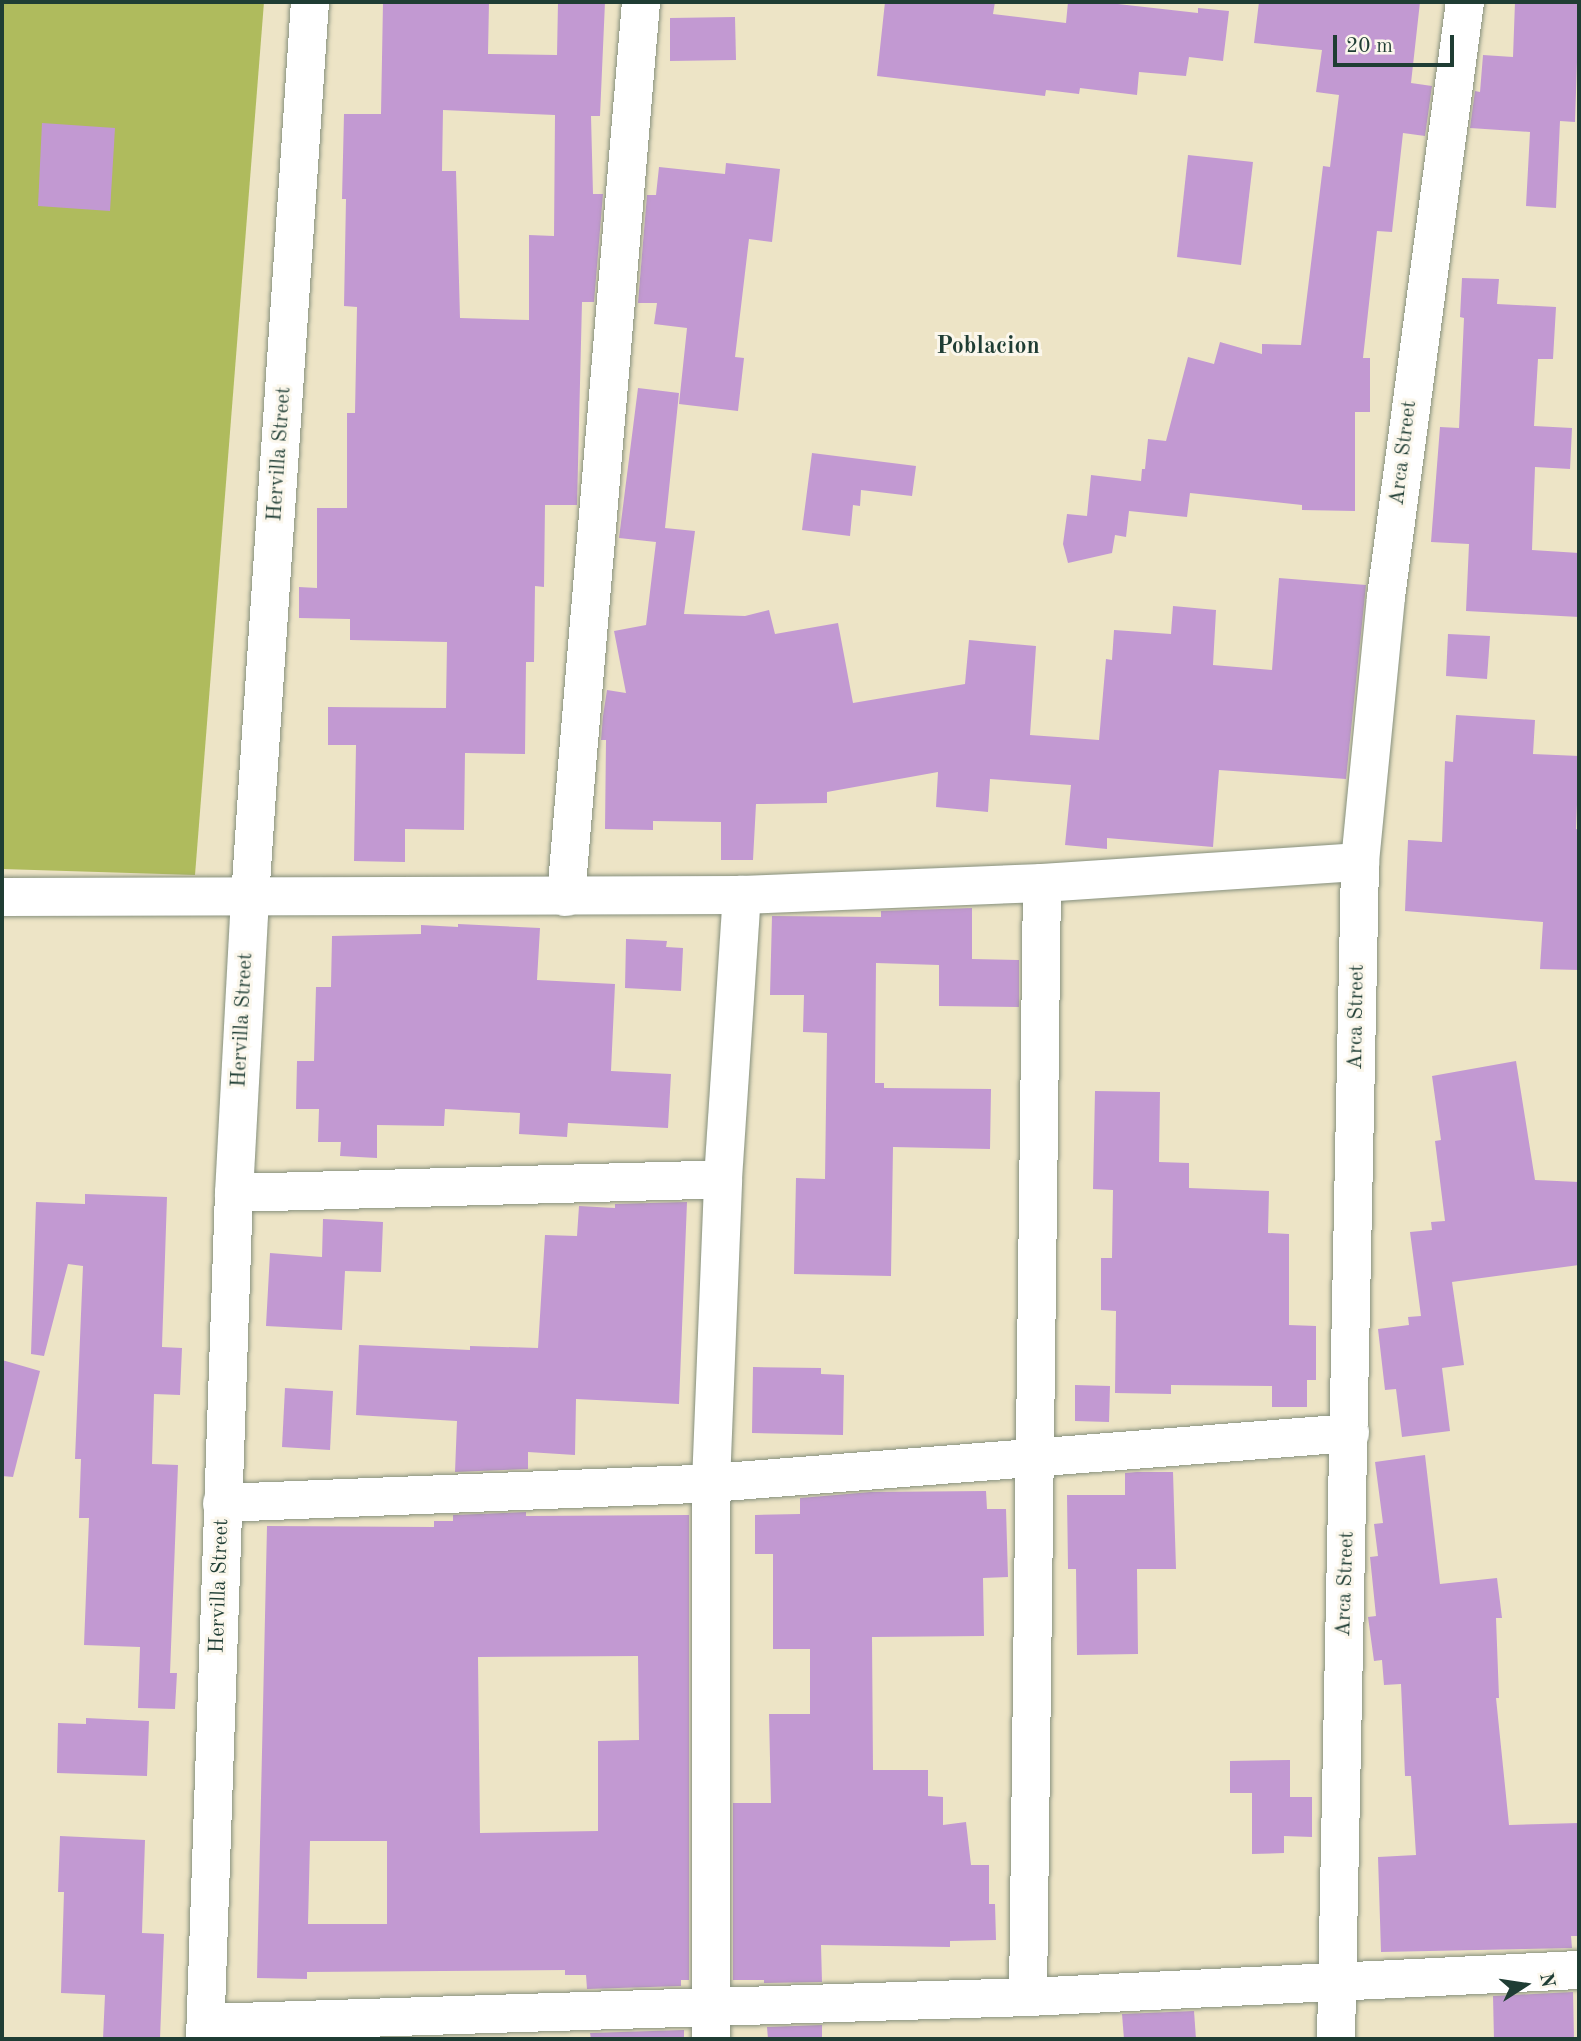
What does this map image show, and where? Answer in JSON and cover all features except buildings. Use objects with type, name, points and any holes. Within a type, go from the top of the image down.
[{"type":"street","name":"Hervilla Street","points":[[205,2031],[234,1193],[250,898],[310,2]]},
{"type":"street","points":[[566,897],[641,2]]},
{"type":"street","name":"Arca Street","points":[[1336,2039],[1360,862],[1386,597],[1465,2]]},
{"type":"street","points":[[2,897],[742,895],[1042,883],[1360,862]]},
{"type":"street","points":[[1028,1997],[1042,883]]},
{"type":"street","points":[[711,2023],[712,1483],[723,1180],[742,895]]},
{"type":"street","points":[[234,1193],[723,1180]]},
{"type":"street","points":[[222,1503],[712,1483],[1034,1460],[1350,1433]]},
{"type":"street","points":[[205,2031],[711,2023],[1028,1997],[1579,1970]]},
{"type":"green space","points":[[2,2],[264,2],[195,875],[2,869]]},
{"type":"district","name":"Poblacion","points":[[988,348]]}]
